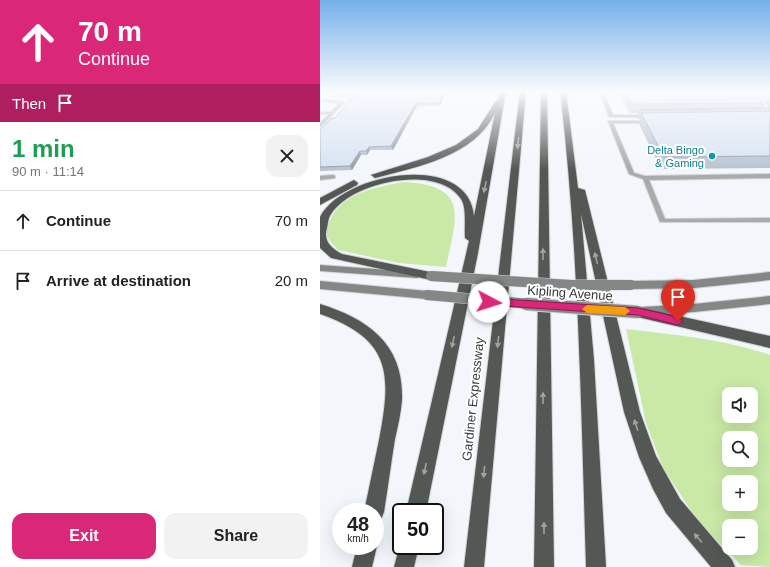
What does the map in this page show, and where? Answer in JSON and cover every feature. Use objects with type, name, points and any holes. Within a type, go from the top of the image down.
[{"type":"highway","points":[[320,202],[352,184],[441,154],[463,144],[481,131],[489,117]]},
{"type":"highway","name":"Gardiner Expressway","points":[[418,503],[472,253],[499,117]]},
{"type":"highway","name":"Gardiner Expressway","points":[[474,567],[521,117]]},
{"type":"highway","points":[[544,117],[544,567]]},
{"type":"highway","points":[[567,117],[587,360],[596,567]]},
{"type":"highway","points":[[571,151],[632,412],[642,444],[659,483],[675,509],[696,536],[725,567]]},
{"type":"highway","points":[[431,276],[339,257],[330,253],[323,246],[320,239],[320,225],[322,219],[326,212],[344,197],[372,183],[397,178],[431,179],[455,186],[465,198],[468,205],[472,253]]},
{"type":"highway","points":[[320,309],[356,323],[369,333],[380,344],[387,356],[393,376],[394,396],[376,503]]},
{"type":"highway","points":[[638,312],[770,342]]},
{"type":"highway","points":[[362,567],[365,555]]},
{"type":"highway","points":[[404,567],[407,555]]},
{"type":"main road","name":"Kipling Avenue","points":[[320,268],[571,285],[694,284],[770,276]]},
{"type":"main road","name":"Kipling Avenue","points":[[320,285],[512,304],[638,312],[770,300]]},
{"type":"lane","points":[[320,126],[328,117]]},
{"type":"lane","points":[[656,121],[610,122],[632,174],[645,178],[770,176]]},
{"type":"lane","points":[[320,178],[333,177]]},
{"type":"lane","points":[[645,178],[662,222],[770,220]]},
{"type":"green space","points":[[404,182],[425,185],[440,190],[449,197],[454,207],[455,219],[446,267],[399,263],[338,250],[326,236],[329,222],[344,202],[354,196],[378,187]]},
{"type":"green space","points":[[626,329],[717,341],[770,355],[770,567],[741,565],[731,555],[758,555],[758,519],[722,519],[722,546],[700,524],[663,468],[646,423]]},
{"type":"building","points":[[408,117],[391,146],[369,147],[366,151],[360,151],[350,166],[320,167],[320,130],[331,118]]},
{"type":"building","name":"Delta Bingo & Gaming","points":[[643,117],[770,117],[770,156],[664,157]]},
{"type":"slow traffic","points":[[587,309],[625,311]]},
{"type":"place","name":"Delta Bingo & Gaming","points":[[712,156]]},
{"type":"route","points":[[489,302],[638,312],[678,321]]}]
